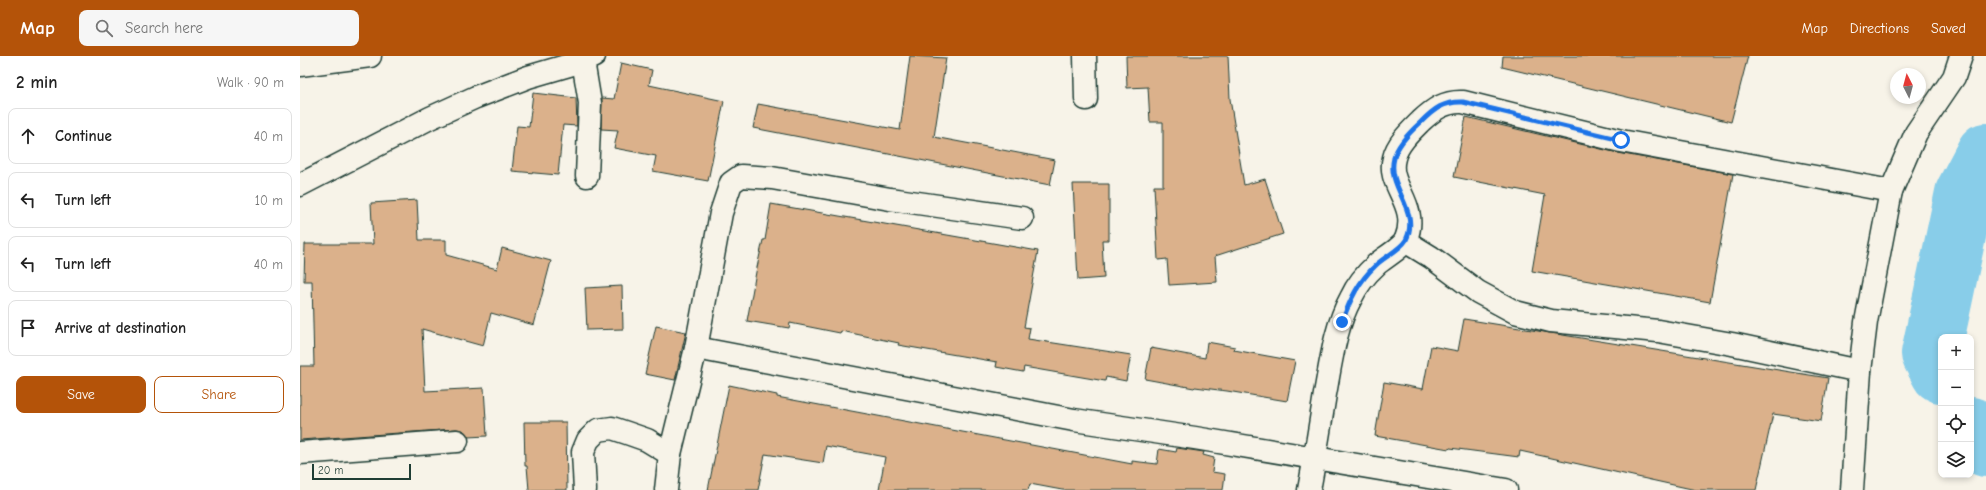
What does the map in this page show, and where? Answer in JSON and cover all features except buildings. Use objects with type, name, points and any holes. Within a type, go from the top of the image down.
[{"type":"street","points":[[300,65],[370,56]]},
{"type":"street","points":[[1085,56],[1086,99]]},
{"type":"street","points":[[1852,490],[1860,371],[1872,286],[1891,191],[1916,133],[1954,77],[1961,56]]},
{"type":"street","points":[[300,185],[430,118],[476,97],[528,76],[588,59],[590,103],[587,176]]},
{"type":"street","points":[[1309,490],[1332,355],[1350,299],[1361,280],[1376,265],[1405,241],[1409,231],[1410,212],[1395,177],[1394,157],[1405,140],[1427,116],[1440,106],[1454,102],[1463,102],[1621,140],[1891,191]]},
{"type":"street","points":[[666,490],[670,454],[696,348],[721,213],[732,173],[741,176],[772,178],[890,199],[1022,218]]},
{"type":"street","points":[[1405,241],[1431,256],[1478,292],[1515,312],[1551,321],[1658,331],[1700,338],[1860,371]]},
{"type":"street","points":[[696,348],[1074,420],[1195,438],[1506,490]]},
{"type":"street","points":[[585,490],[583,452],[588,440],[598,430],[612,428],[622,431],[647,440],[670,454]]},
{"type":"street","points":[[300,453],[457,441]]},
{"type":"waterway","points":[[1939,370],[1931,354],[1965,193],[1986,153]]},
{"type":"waterway","points":[[1974,432],[1986,447]]},
{"type":"route","points":[[1342,322],[1350,299],[1361,280],[1376,265],[1405,241],[1409,231],[1410,212],[1398,188],[1393,165],[1394,157],[1398,148],[1416,126],[1432,111],[1446,103],[1463,102],[1570,129],[1621,140]]}]
